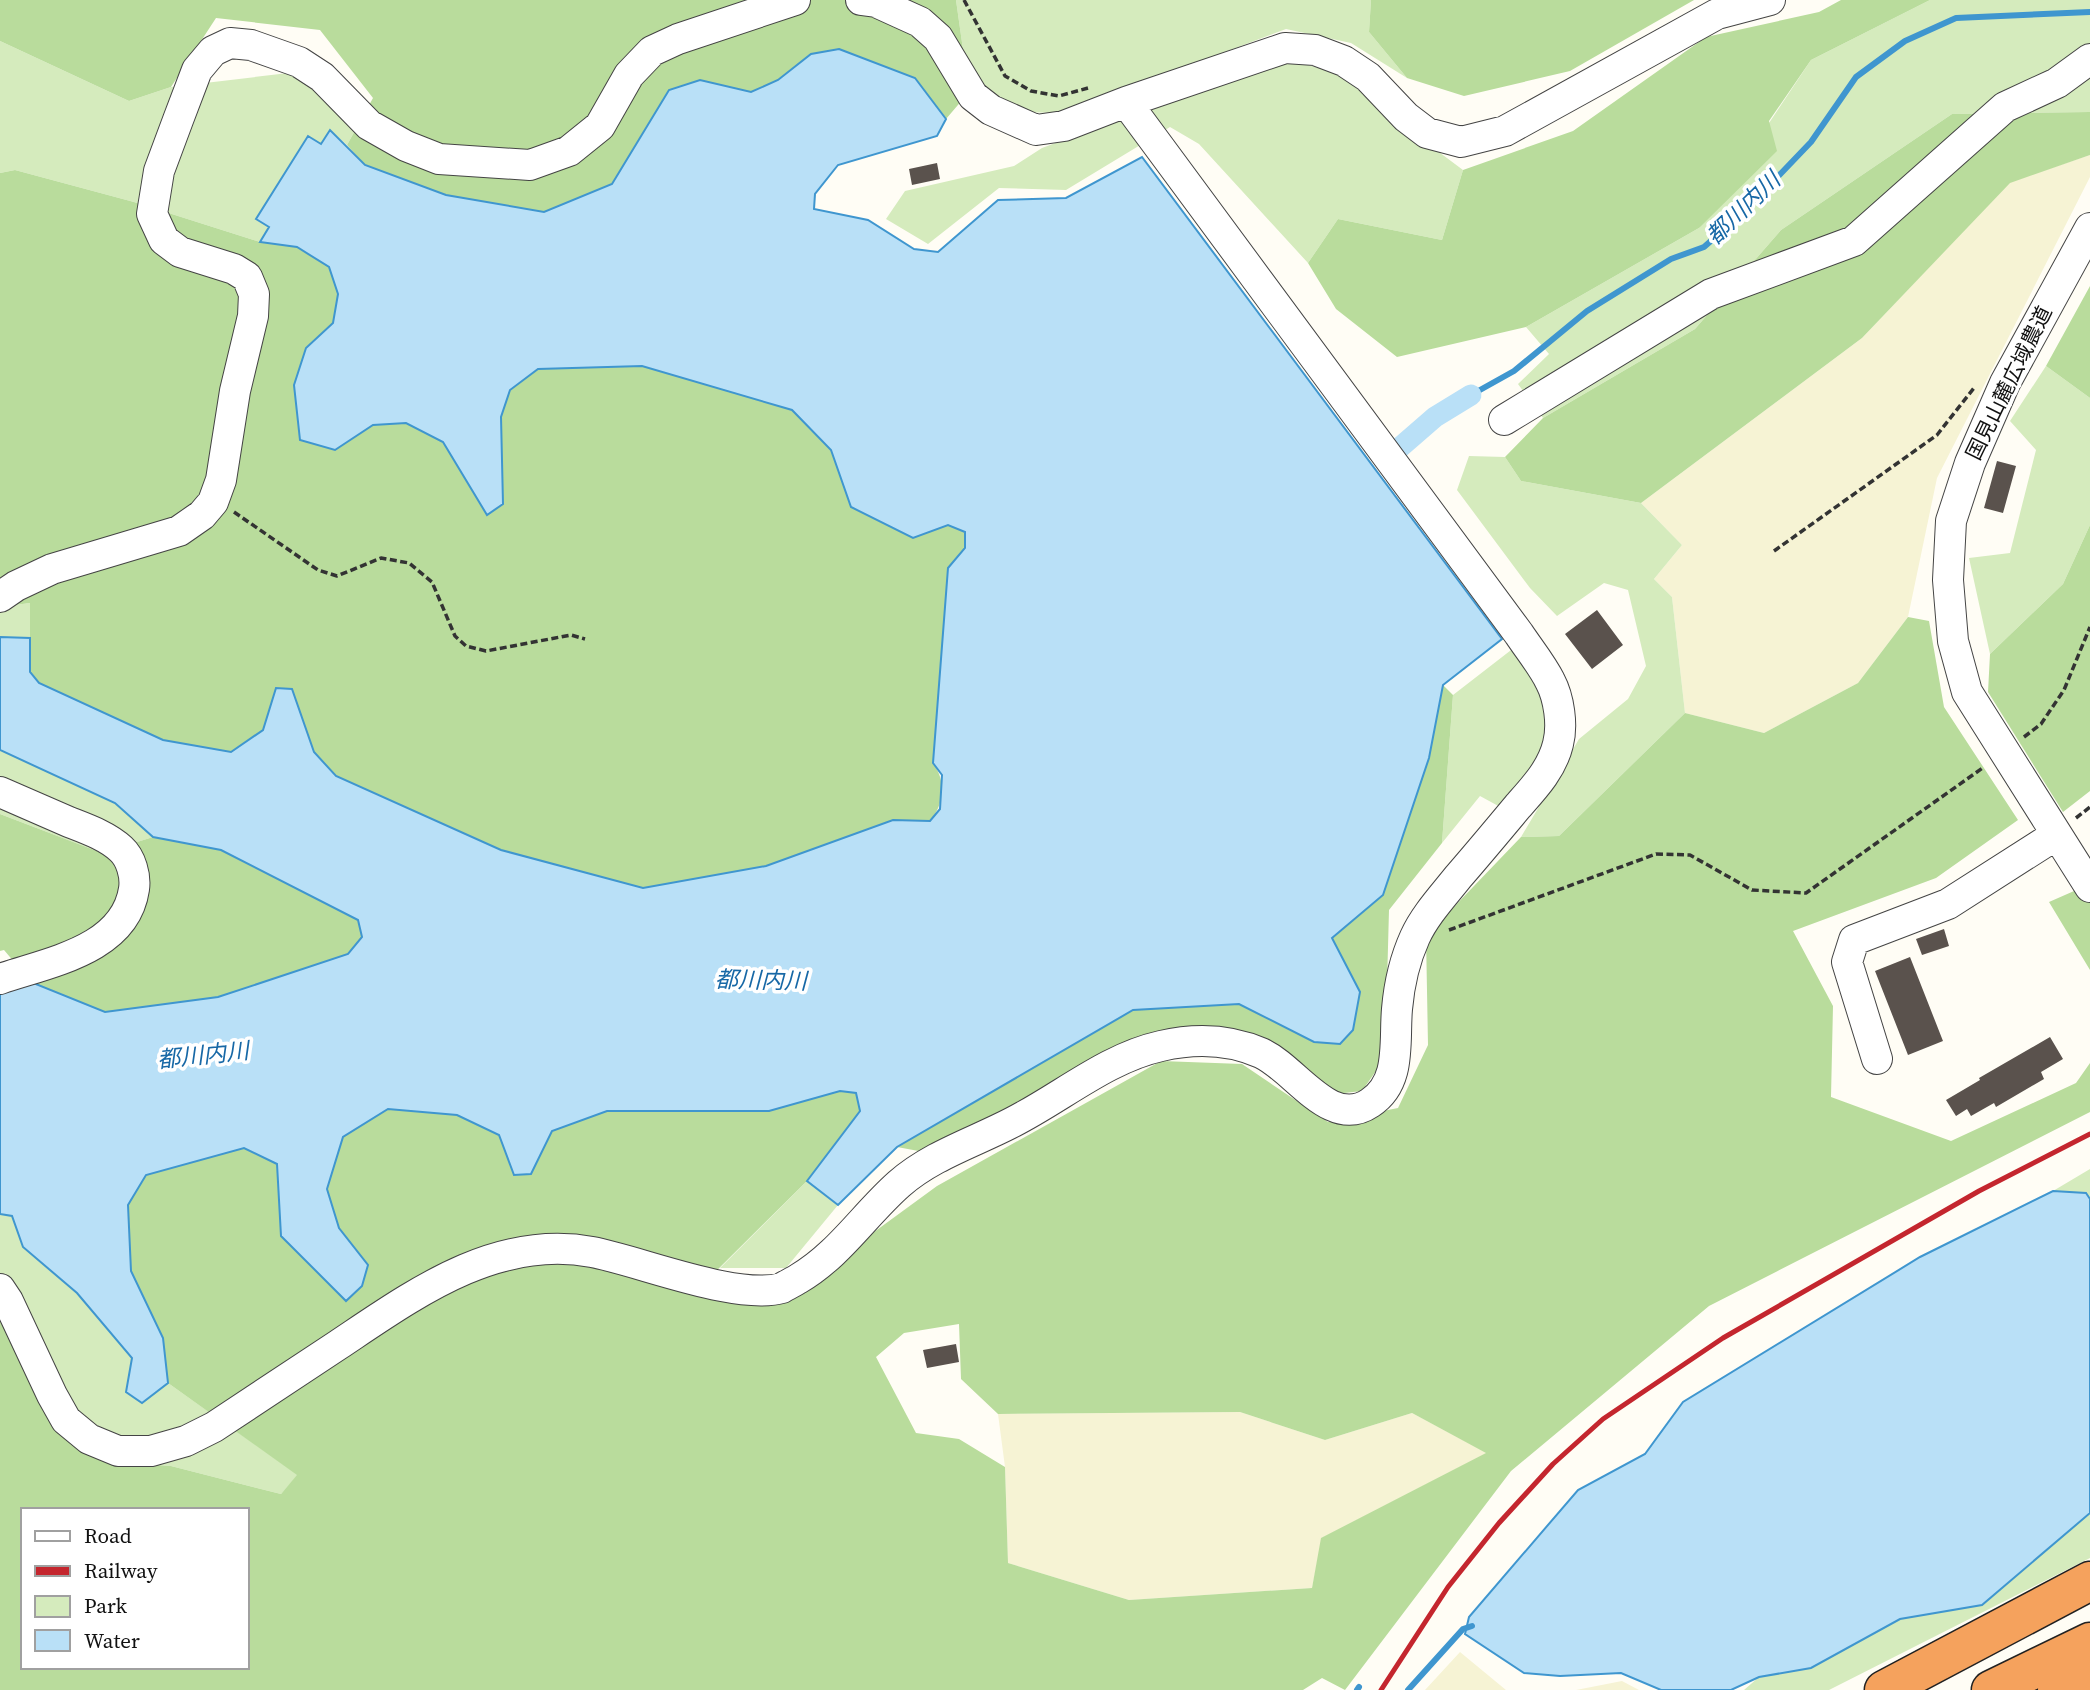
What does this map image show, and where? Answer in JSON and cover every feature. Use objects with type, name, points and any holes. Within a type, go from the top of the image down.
[{"type":"highway","points":[[1884,1690],[2090,1581]]},
{"type":"highway","points":[[1992,1690],[2090,1642]]},
{"type":"highway","points":[[2057,1690],[2090,1674]]},
{"type":"street","points":[[0,597],[52,569],[178,531],[202,515],[214,502],[221,480],[235,391],[253,316],[254,294],[247,277],[234,269],[180,252],[164,240],[152,214],[159,171],[178,120],[197,70],[213,51],[230,43],[251,46],[299,62],[322,77],[369,124],[406,146],[439,159],[530,165],[569,151],[600,126],[629,75],[652,51],[678,39],[795,0]]},
{"type":"street","points":[[861,0],[876,2],[920,22],[938,38],[973,96],[991,110],[1036,130],[1065,126],[1126,102],[1285,48],[1315,50],[1344,61],[1368,77],[1406,117],[1427,133],[1461,142],[1505,131],[1717,14],[1770,0]]},
{"type":"street","points":[[1504,420],[1711,294],[1854,241],[2005,107],[2057,83],[2090,59]]},
{"type":"street","points":[[0,1289],[66,1420],[89,1439],[118,1451],[151,1451],[186,1441],[214,1427],[409,1298],[457,1271],[493,1258],[528,1249],[563,1248],[591,1251],[723,1286],[758,1291],[783,1287],[811,1271],[835,1252],[899,1184],[932,1161],[1015,1121],[1116,1062],[1160,1046],[1208,1039],[1234,1043],[1264,1054],[1335,1108],[1356,1110],[1373,1101],[1385,1089],[1395,1062],[1397,1007],[1416,934],[1432,909],[1544,775],[1558,744],[1559,710],[1551,682],[1519,634],[1126,102]]},
{"type":"street","name":"国見山麓広域農道","points":[[2090,228],[2005,383],[1970,463],[1951,521],[1948,580],[1953,640],[1967,692],[2090,887]]},
{"type":"street","points":[[0,792],[99,834],[122,850],[131,864],[135,885],[131,906],[121,922],[104,938],[79,952],[0,979]]},
{"type":"street","points":[[1877,1059],[1847,962],[1854,940],[1948,904],[2056,835]]},
{"type":"path","points":[[964,0],[1005,76],[1031,91],[1059,96],[1097,85]]},
{"type":"path","points":[[1774,551],[1937,435],[1985,373],[2005,383]]},
{"type":"path","points":[[214,502],[237,513],[318,570],[337,576],[381,558],[409,563],[432,582],[456,636],[466,646],[486,651],[571,635],[585,639]]},
{"type":"path","points":[[1416,934],[1444,932],[1656,854],[1690,855],[1752,890],[1806,893],[2041,724],[2064,690],[2090,627]]},
{"type":"shaded area","points":[[2090,155],[2090,177],[1937,478],[1908,617],[1858,683],[1764,733],[1685,713],[1672,597],[1654,579],[1682,545],[1641,503],[1862,338],[2010,182]]},
{"type":"shaded area","points":[[1240,1412],[1325,1440],[1412,1413],[1487,1453],[1322,1538],[1312,1588],[1129,1600],[1008,1563],[1005,1467],[998,1414]]},
{"type":"shaded area","points":[[1460,1652],[1506,1690],[1425,1690]]},
{"type":"shaded area","points":[[1622,1681],[1639,1690],[1576,1690]]},
{"type":"green space","points":[[0,0],[956,0],[969,92],[946,119],[915,78],[811,54],[778,80],[751,92],[700,80],[669,90],[612,184],[544,212],[446,195],[365,165],[347,145],[373,98],[320,30],[216,18],[171,87],[129,101],[0,41]]},
{"type":"green space","points":[[956,0],[1371,0],[1369,32],[1407,78],[1351,43],[1286,29],[1063,113],[1013,112],[969,92]]},
{"type":"green space","points":[[1371,0],[1694,0],[1570,71],[1464,96],[1407,78],[1369,32]]},
{"type":"green space","points":[[1841,0],[1930,0],[1811,60],[1769,121],[1777,151],[1699,228],[1526,327],[1397,357],[1336,309],[1308,263],[1338,219],[1442,240],[1463,170],[1573,131],[1706,37],[1819,12]]},
{"type":"green space","points":[[1930,0],[2090,0],[2090,112],[1952,114],[1781,230],[1695,329],[1543,418],[1518,384],[1549,354],[1526,327],[1699,228],[1811,60]]},
{"type":"green space","points":[[0,41],[129,101],[171,87],[297,72],[358,125],[347,145],[330,130],[321,144],[307,137],[257,219],[269,227],[260,242],[134,202],[15,170],[0,173]]},
{"type":"green space","points":[[1290,60],[1340,74],[1380,108],[1463,170],[1442,240],[1338,219],[1308,263],[1199,144],[1170,127],[1066,190],[999,188],[928,244],[886,219],[905,191],[1014,166],[1042,148],[1203,88]]},
{"type":"green space","points":[[2090,112],[2090,155],[2010,183],[1862,338],[1641,503],[1521,481],[1505,457],[1543,418],[1695,329],[1781,230],[1952,114]]},
{"type":"green space","points":[[15,170],[134,202],[260,242],[297,247],[329,267],[338,294],[333,323],[306,348],[335,449],[373,425],[406,423],[443,442],[487,515],[503,504],[501,417],[510,390],[538,369],[642,366],[792,410],[831,450],[851,507],[913,538],[948,525],[965,532],[965,548],[948,568],[933,763],[940,777],[942,792],[935,814],[930,821],[893,820],[766,866],[643,888],[501,850],[336,776],[314,752],[292,689],[276,688],[263,730],[231,752],[163,740],[39,683],[30,672],[30,603],[0,607],[0,173]]},
{"type":"green space","points":[[2090,286],[2090,398],[2046,366]]},
{"type":"green space","points":[[2046,366],[2090,398],[2090,525],[2063,584],[1990,654],[1969,558],[2010,553],[2036,450],[2010,421]]},
{"type":"green space","points":[[1469,456],[1505,457],[1521,481],[1641,503],[1682,545],[1654,579],[1672,597],[1685,713],[1559,836],[1521,837],[1579,739],[1628,699],[1646,666],[1628,590],[1604,583],[1557,616],[1530,588],[1457,490]]},
{"type":"green space","points":[[2090,525],[2090,791],[2063,812],[1988,692],[1990,654],[2063,584]]},
{"type":"green space","points":[[30,603],[30,638],[0,637],[0,607]]},
{"type":"green space","points":[[1908,617],[1929,621],[1944,707],[2018,820],[1936,878],[1793,931],[1833,1006],[1831,1097],[1951,1141],[2076,1083],[2090,1063],[2090,1112],[1709,1306],[1511,1471],[1345,1690],[1322,1678],[1303,1690],[0,1690],[0,1314],[55,1426],[101,1461],[171,1466],[281,1494],[297,1475],[168,1383],[163,1338],[131,1271],[128,1205],[145,1175],[245,1148],[277,1164],[281,1236],[367,1265],[339,1228],[327,1189],[343,1137],[388,1109],[457,1115],[500,1135],[514,1175],[531,1174],[552,1131],[607,1111],[769,1111],[840,1090],[857,1093],[860,1111],[807,1181],[698,1289],[781,1300],[937,1186],[1161,1061],[1242,1064],[1328,1122],[1398,1108],[1428,1045],[1426,936],[1521,837],[1559,836],[1685,713],[1764,733],[1858,683]],"holes":[[[959,1324],[961,1379],[998,1414],[1240,1412],[1325,1440],[1412,1413],[1486,1453],[1321,1538],[1312,1588],[1129,1600],[1008,1563],[1005,1467],[959,1439],[916,1433],[876,1357],[904,1333]]]},
{"type":"green space","points":[[1515,647],[1550,702],[1541,755],[1502,808],[1480,796],[1442,843],[1453,695]]},
{"type":"green space","points":[[1443,685],[1453,695],[1442,843],[1389,910],[1385,1058],[1362,1091],[1335,1094],[1278,1050],[1222,1027],[1126,1045],[924,1152],[897,1147],[1133,1010],[1239,1004],[1314,1042],[1359,992],[1332,938],[1383,895],[1429,758]]},
{"type":"green space","points":[[0,750],[116,803],[153,837],[102,853],[0,814]]},
{"type":"green space","points":[[0,814],[102,853],[153,837],[221,850],[358,920],[362,938],[348,954],[218,997],[105,1012],[31,982],[4,950],[0,951]]},
{"type":"green space","points":[[2090,884],[2090,970],[2049,902]]},
{"type":"green space","points":[[2090,1169],[2090,1199],[2086,1193],[2053,1191]]},
{"type":"green space","points":[[807,1181],[838,1205],[786,1268],[720,1268]]},
{"type":"green space","points":[[0,1214],[12,1216],[23,1247],[77,1293],[132,1358],[142,1402],[168,1383],[298,1475],[281,1494],[171,1466],[101,1461],[55,1426],[0,1314]]},
{"type":"green space","points":[[2090,1513],[2090,1558],[1829,1690],[1744,1690],[1759,1677],[1811,1668],[1900,1619],[1982,1605]]},
{"type":"water","points":[[839,49],[915,78],[946,119],[937,136],[838,165],[815,194],[814,209],[868,220],[914,249],[938,252],[998,200],[1066,198],[1142,157],[1502,639],[1443,685],[1429,758],[1383,895],[1332,938],[1360,992],[1353,1030],[1340,1044],[1314,1042],[1239,1004],[1133,1010],[897,1147],[838,1205],[807,1181],[860,1111],[856,1093],[840,1091],[769,1111],[607,1111],[552,1131],[531,1174],[514,1175],[499,1135],[457,1115],[388,1109],[343,1137],[327,1189],[339,1228],[368,1265],[362,1286],[346,1301],[281,1236],[277,1164],[244,1148],[146,1175],[128,1205],[131,1271],[163,1338],[168,1383],[142,1403],[126,1392],[132,1358],[77,1293],[23,1247],[12,1216],[0,1214],[0,994],[31,982],[105,1012],[218,997],[348,954],[362,937],[358,920],[221,850],[153,837],[115,803],[0,750],[0,637],[30,638],[30,672],[39,683],[163,740],[231,752],[263,730],[276,688],[292,689],[314,752],[336,776],[501,850],[643,888],[766,866],[893,820],[930,821],[940,809],[942,775],[933,763],[948,568],[965,548],[965,532],[948,525],[913,538],[851,507],[831,450],[792,410],[642,366],[538,369],[510,390],[501,417],[503,504],[487,515],[443,442],[406,423],[373,425],[335,450],[300,440],[294,385],[306,348],[333,323],[338,294],[329,267],[297,247],[260,242],[269,227],[256,219],[308,136],[321,144],[330,130],[365,165],[446,195],[544,212],[612,184],[669,90],[700,80],[751,92],[778,80],[811,54]]},
{"type":"water","points":[[2053,1191],[2086,1193],[2090,1199],[2090,1513],[1982,1605],[1900,1619],[1811,1668],[1759,1677],[1731,1690],[1661,1690],[1621,1673],[1560,1676],[1524,1673],[1465,1634],[1469,1617],[1578,1490],[1645,1454],[1683,1402],[1920,1257]]},
{"type":"building","points":[[937,163],[940,179],[912,185],[909,169]]},
{"type":"building","points":[[1997,461],[2016,466],[2003,513],[1984,508]]},
{"type":"building","points":[[1597,610],[1623,645],[1592,669],[1565,634]]},
{"type":"building","points":[[1944,929],[1949,946],[1922,955],[1916,939]]},
{"type":"building","points":[[1910,957],[1943,1041],[1908,1055],[1875,971]]},
{"type":"building","points":[[2050,1037],[2063,1059],[2041,1072],[2044,1079],[1996,1107],[1994,1103],[1971,1116],[1967,1109],[1956,1116],[1946,1100]]},
{"type":"building","points":[[956,1344],[959,1362],[927,1368],[923,1350]]},
{"type":"waterway","name":"都川内川","points":[[1471,395],[1514,371],[1587,311],[1671,259],[1704,247],[1744,212],[1811,142],[1856,77],[1905,41],[1956,18],[2090,12]]},
{"type":"waterway","name":"都川内川","points":[[1397,450],[1435,417],[1471,395]]},
{"type":"waterway","points":[[1408,1690],[1463,1629],[1472,1626]]},
{"type":"railway","points":[[1381,1690],[1448,1587],[1499,1523],[1553,1464],[1603,1419],[1723,1338],[1979,1191],[2090,1134]]}]
